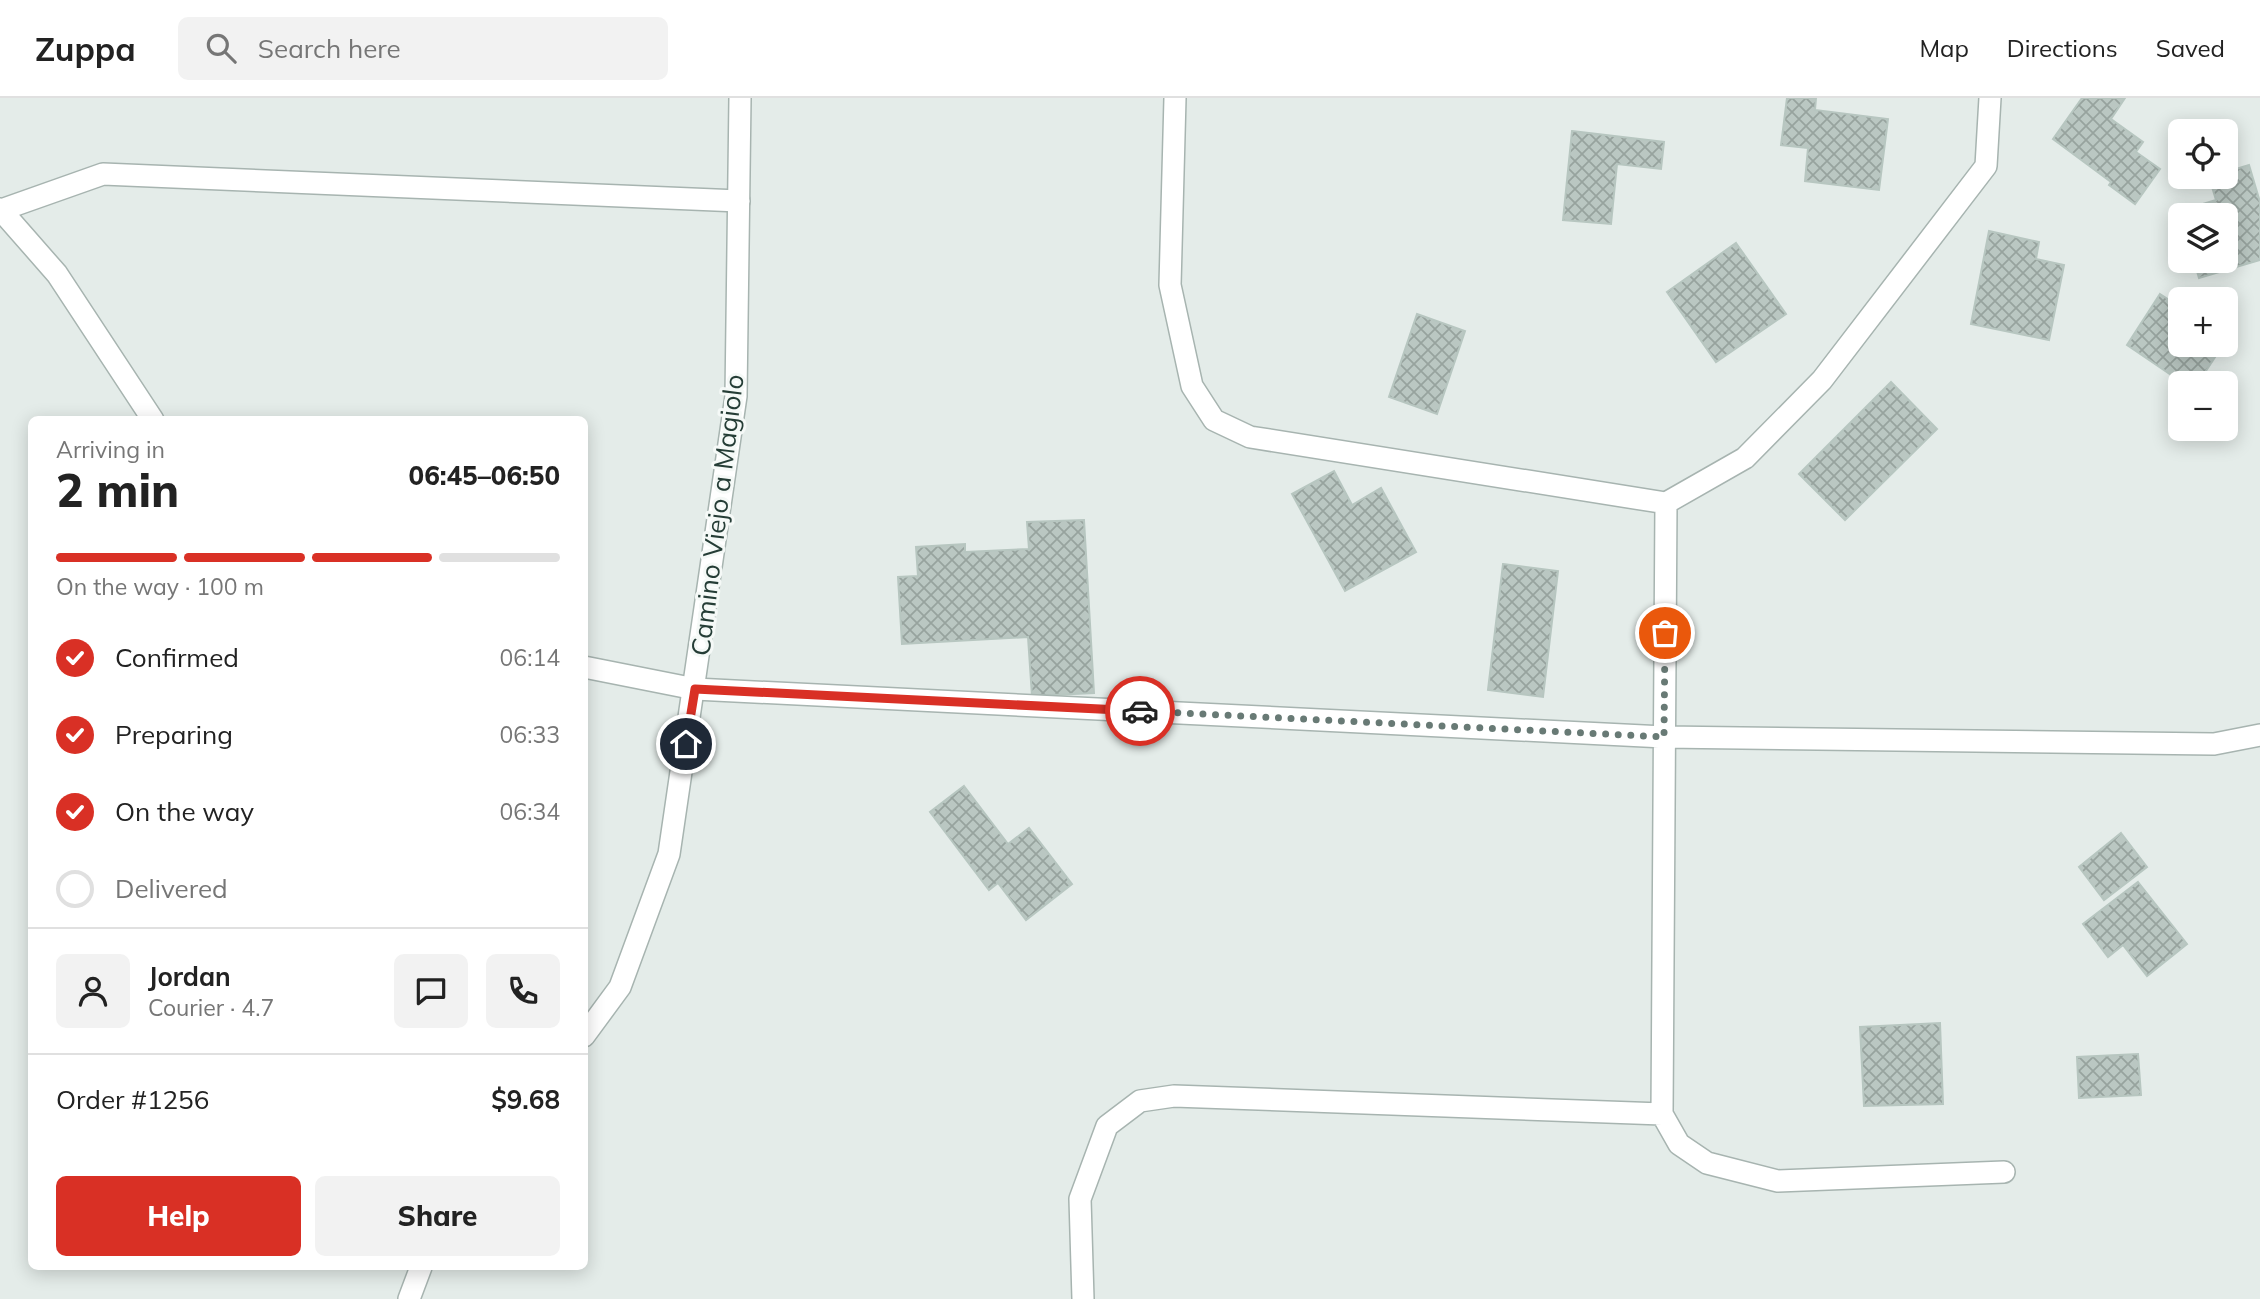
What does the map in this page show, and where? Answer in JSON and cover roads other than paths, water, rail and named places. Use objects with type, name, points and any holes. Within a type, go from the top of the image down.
[{"type":"street","name":"Camino Viejo a Magiolo","points":[[588,1031],[620,987],[669,854],[736,396],[740,98]]},
{"type":"street","points":[[1175,98],[1170,285],[1192,386],[1214,420],[1250,437],[1667,503],[1745,458],[1822,380],[1986,166],[1990,98]]},
{"type":"street","points":[[150,416],[57,274],[0,210],[103,174],[739,201]]},
{"type":"street","points":[[1667,503],[1662,1114],[1679,1144],[1707,1163],[1778,1181],[2004,1172]]},
{"type":"street","points":[[588,668],[695,689],[1664,737],[2214,744],[2260,735]]},
{"type":"street","points":[[1083,1299],[1080,1199],[1107,1126],[1140,1101],[1174,1096],[1662,1114]]},
{"type":"street","points":[[409,1299],[420,1270]]}]
